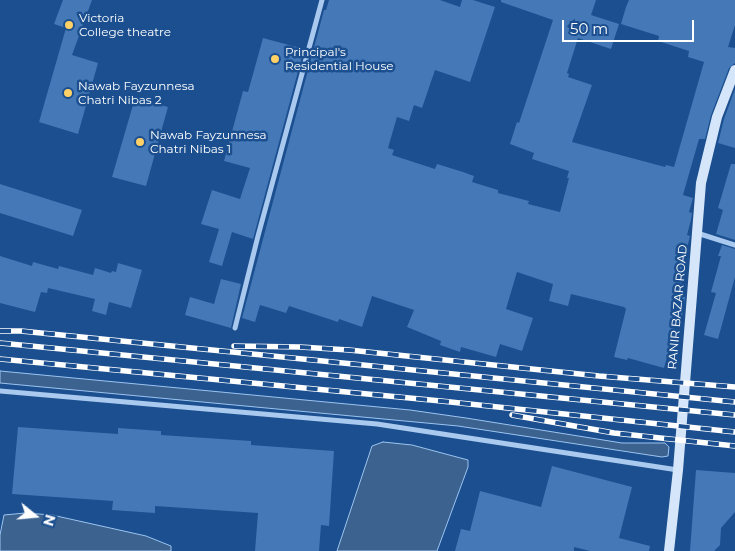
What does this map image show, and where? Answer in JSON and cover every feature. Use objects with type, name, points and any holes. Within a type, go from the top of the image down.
[{"type":"main road","name":"RANIR BAZAR ROAD","points":[[669,551],[678,470],[701,183],[717,117],[735,70]]},
{"type":"street","points":[[235,328],[322,0]]},
{"type":"street","points":[[697,232],[735,245]]},
{"type":"street","points":[[0,391],[377,424],[678,470]]},
{"type":"water","points":[[0,371],[410,410],[622,443],[665,443],[669,447],[668,456],[662,457],[458,426],[0,383]]},
{"type":"water","points":[[383,442],[412,445],[468,460],[468,467],[437,551],[337,551],[372,446]]},
{"type":"water","points":[[25,513],[52,515],[146,536],[171,546],[171,551],[0,551],[0,535],[4,515]]},
{"type":"building","name":"Nawab Fayzunnesa Chatri Nibas 2","points":[[63,0],[92,0],[72,55],[98,63],[78,134],[39,122],[66,28],[54,24]]},
{"type":"building","points":[[329,0],[440,0],[460,7],[462,0],[473,0],[495,7],[470,82],[435,70],[422,108],[414,105],[409,121],[397,117],[388,148],[394,150],[392,155],[435,169],[437,164],[463,172],[474,176],[472,182],[498,190],[498,193],[529,201],[528,204],[560,212],[569,178],[567,178],[569,171],[532,159],[534,153],[510,144],[517,122],[519,123],[553,20],[501,2],[501,0],[596,0],[591,15],[619,24],[611,49],[578,38],[567,73],[569,74],[568,77],[592,85],[572,142],[665,167],[666,165],[674,167],[704,62],[688,57],[689,51],[658,41],[659,36],[621,24],[626,7],[629,0],[735,0],[735,25],[728,47],[735,48],[735,63],[729,68],[711,115],[705,139],[699,139],[683,195],[693,198],[689,212],[692,213],[687,235],[690,236],[679,282],[682,283],[678,296],[685,297],[684,307],[681,320],[677,320],[664,368],[628,358],[627,360],[614,357],[626,309],[624,307],[571,294],[568,306],[549,301],[553,284],[517,272],[506,309],[533,318],[522,351],[500,344],[496,357],[461,347],[460,352],[440,345],[441,341],[407,327],[414,310],[372,296],[362,327],[339,319],[338,322],[289,306],[286,313],[260,305],[255,322],[242,318],[324,10],[326,10]]},
{"type":"building","points":[[263,38],[304,49],[253,239],[232,232],[222,266],[209,262],[219,229],[201,224],[212,190],[240,199],[250,168],[224,161],[243,91],[248,92]]},
{"type":"building","points":[[735,89],[735,148],[718,143]]},
{"type":"building","name":"Nawab Fayzunnesa Chatri Nibas 1","points":[[135,98],[168,107],[146,186],[112,177]]},
{"type":"building","points":[[731,164],[735,164],[735,240],[716,234],[723,210],[718,208]]},
{"type":"building","points":[[0,184],[82,210],[73,236],[0,213]]},
{"type":"building","points":[[722,245],[735,249],[735,277],[718,339],[704,335],[716,293],[711,292],[721,256],[718,256]]},
{"type":"building","points":[[0,256],[32,266],[33,262],[58,269],[59,266],[93,275],[95,268],[111,273],[112,271],[116,272],[118,263],[142,270],[131,308],[109,302],[106,315],[92,311],[95,299],[48,288],[47,293],[41,292],[35,312],[0,303]]},
{"type":"building","points":[[221,279],[241,284],[231,328],[185,315],[190,297],[214,304]]},
{"type":"building","points":[[18,427],[118,434],[118,428],[161,431],[161,435],[251,441],[251,445],[334,451],[329,526],[321,525],[319,551],[255,551],[258,513],[155,506],[155,513],[112,510],[113,501],[12,494]]},
{"type":"building","points":[[552,466],[632,487],[619,538],[650,546],[649,551],[590,551],[574,547],[574,551],[455,551],[461,529],[470,531],[480,491],[541,507]]},
{"type":"building","points":[[696,470],[735,473],[735,512],[721,528],[720,545],[714,551],[690,551]]},
{"type":"railway","points":[[0,331],[21,331],[735,402]]},
{"type":"railway","points":[[0,343],[735,415]]},
{"type":"railway","points":[[234,346],[349,350],[599,376],[735,387]]},
{"type":"railway","points":[[0,359],[441,401],[735,432]]},
{"type":"railway","points":[[512,415],[614,433],[735,446]]},
{"type":"place","name":"Victoria College theatre","points":[[69,25]]},
{"type":"place","name":"Principal's Residential House","points":[[275,59]]},
{"type":"place","name":"Nawab Fayzunnesa Chatri Nibas 2","points":[[68,93]]},
{"type":"place","name":"Nawab Fayzunnesa Chatri Nibas 1","points":[[140,142]]}]
